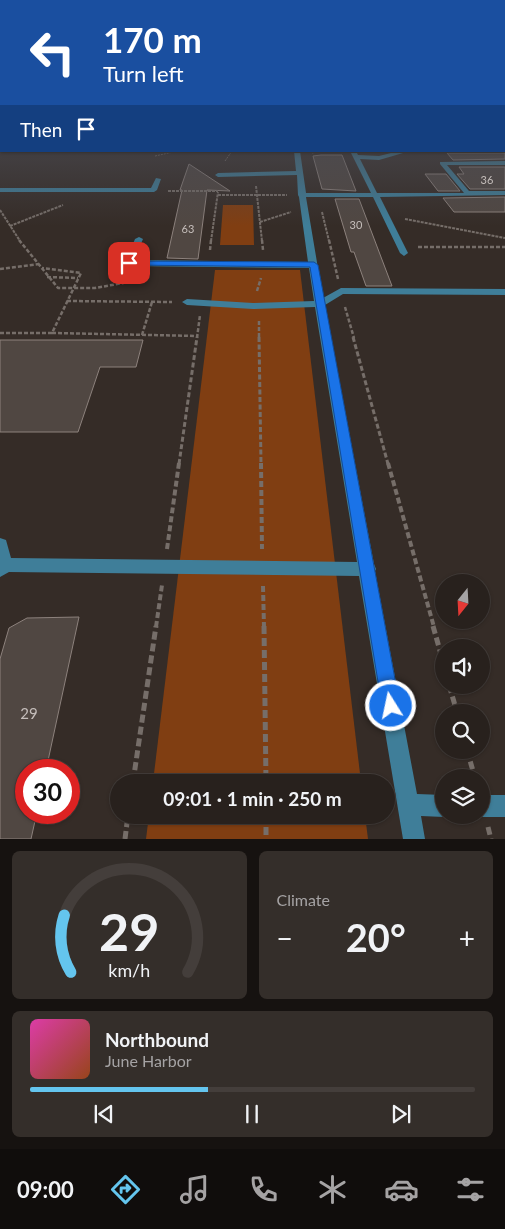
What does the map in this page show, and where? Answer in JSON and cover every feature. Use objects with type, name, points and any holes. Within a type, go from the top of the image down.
[{"type":"street","points":[[355,154],[379,158],[403,152]]},
{"type":"street","points":[[303,153],[299,173],[302,201],[414,839]]},
{"type":"street","points":[[355,154],[402,250]]},
{"type":"street","points":[[467,193],[442,163],[505,163]]},
{"type":"street","points":[[218,175],[299,173]]},
{"type":"street","points":[[0,190],[154,190],[158,179]]},
{"type":"street","points":[[302,201],[318,195],[468,195],[467,193],[505,193]]},
{"type":"street","points":[[138,239],[129,263],[314,265]]},
{"type":"street","points":[[187,302],[253,306],[320,304],[341,291],[505,292]]},
{"type":"street","points":[[0,545],[2,568],[263,567],[368,569]]},
{"type":"street","points":[[408,805],[435,806]]},
{"type":"street","points":[[490,806],[505,806]]},
{"type":"path","points":[[155,156],[173,152]]},
{"type":"path","points":[[208,264],[218,193],[218,175]]},
{"type":"path","points":[[255,175],[264,264],[253,306],[259,320],[266,774]]},
{"type":"path","points":[[165,192],[257,195],[302,201]]},
{"type":"path","points":[[318,195],[341,291],[437,639]]},
{"type":"path","points":[[386,195],[398,218],[505,238]]},
{"type":"path","points":[[260,222],[302,201]]},
{"type":"path","points":[[10,226],[68,202]]},
{"type":"path","points":[[0,210],[23,246],[40,264],[47,277],[58,288],[95,288],[145,279]]},
{"type":"path","points":[[402,250],[505,247]]},
{"type":"path","points":[[0,269],[40,264]]},
{"type":"path","points":[[42,268],[80,273],[52,333]]},
{"type":"path","points":[[47,277],[78,278]]},
{"type":"path","points":[[67,301],[187,302]]},
{"type":"path","points":[[142,335],[152,302]]},
{"type":"path","points":[[134,774],[202,304]]},
{"type":"path","points":[[0,333],[198,336]]},
{"type":"path","points":[[125,839],[127,824]]},
{"type":"path","points":[[266,824],[266,839]]},
{"type":"shaded area","points":[[223,205],[253,205],[254,245],[220,245]]},
{"type":"shaded area","points":[[215,270],[300,270],[360,774],[154,774]]},
{"type":"shaded area","points":[[148,824],[366,824],[368,839],[146,839]]},
{"type":"building","points":[[447,153],[505,153],[505,159],[453,160]]},
{"type":"building","points":[[342,155],[356,191],[322,189],[313,156]]},
{"type":"building","points":[[189,164],[230,191],[207,190],[198,259],[167,258],[182,190],[180,190]]},
{"type":"building","points":[[459,167],[505,167],[505,189],[470,189],[457,174],[464,174]]},
{"type":"building","points":[[425,174],[446,174],[460,191],[438,191]]},
{"type":"building","points":[[505,197],[505,212],[454,212],[443,198]]},
{"type":"building","points":[[335,199],[359,199],[392,286],[366,286],[354,252],[351,252]]},
{"type":"building","points":[[0,340],[143,340],[136,367],[100,367],[78,432],[0,432]]},
{"type":"building","points":[[79,617],[48,759],[15,759],[15,824],[34,824],[31,839],[0,839],[0,659],[9,628],[27,618]]},
{"type":"route","points":[[129,263],[314,265],[391,706]]}]
